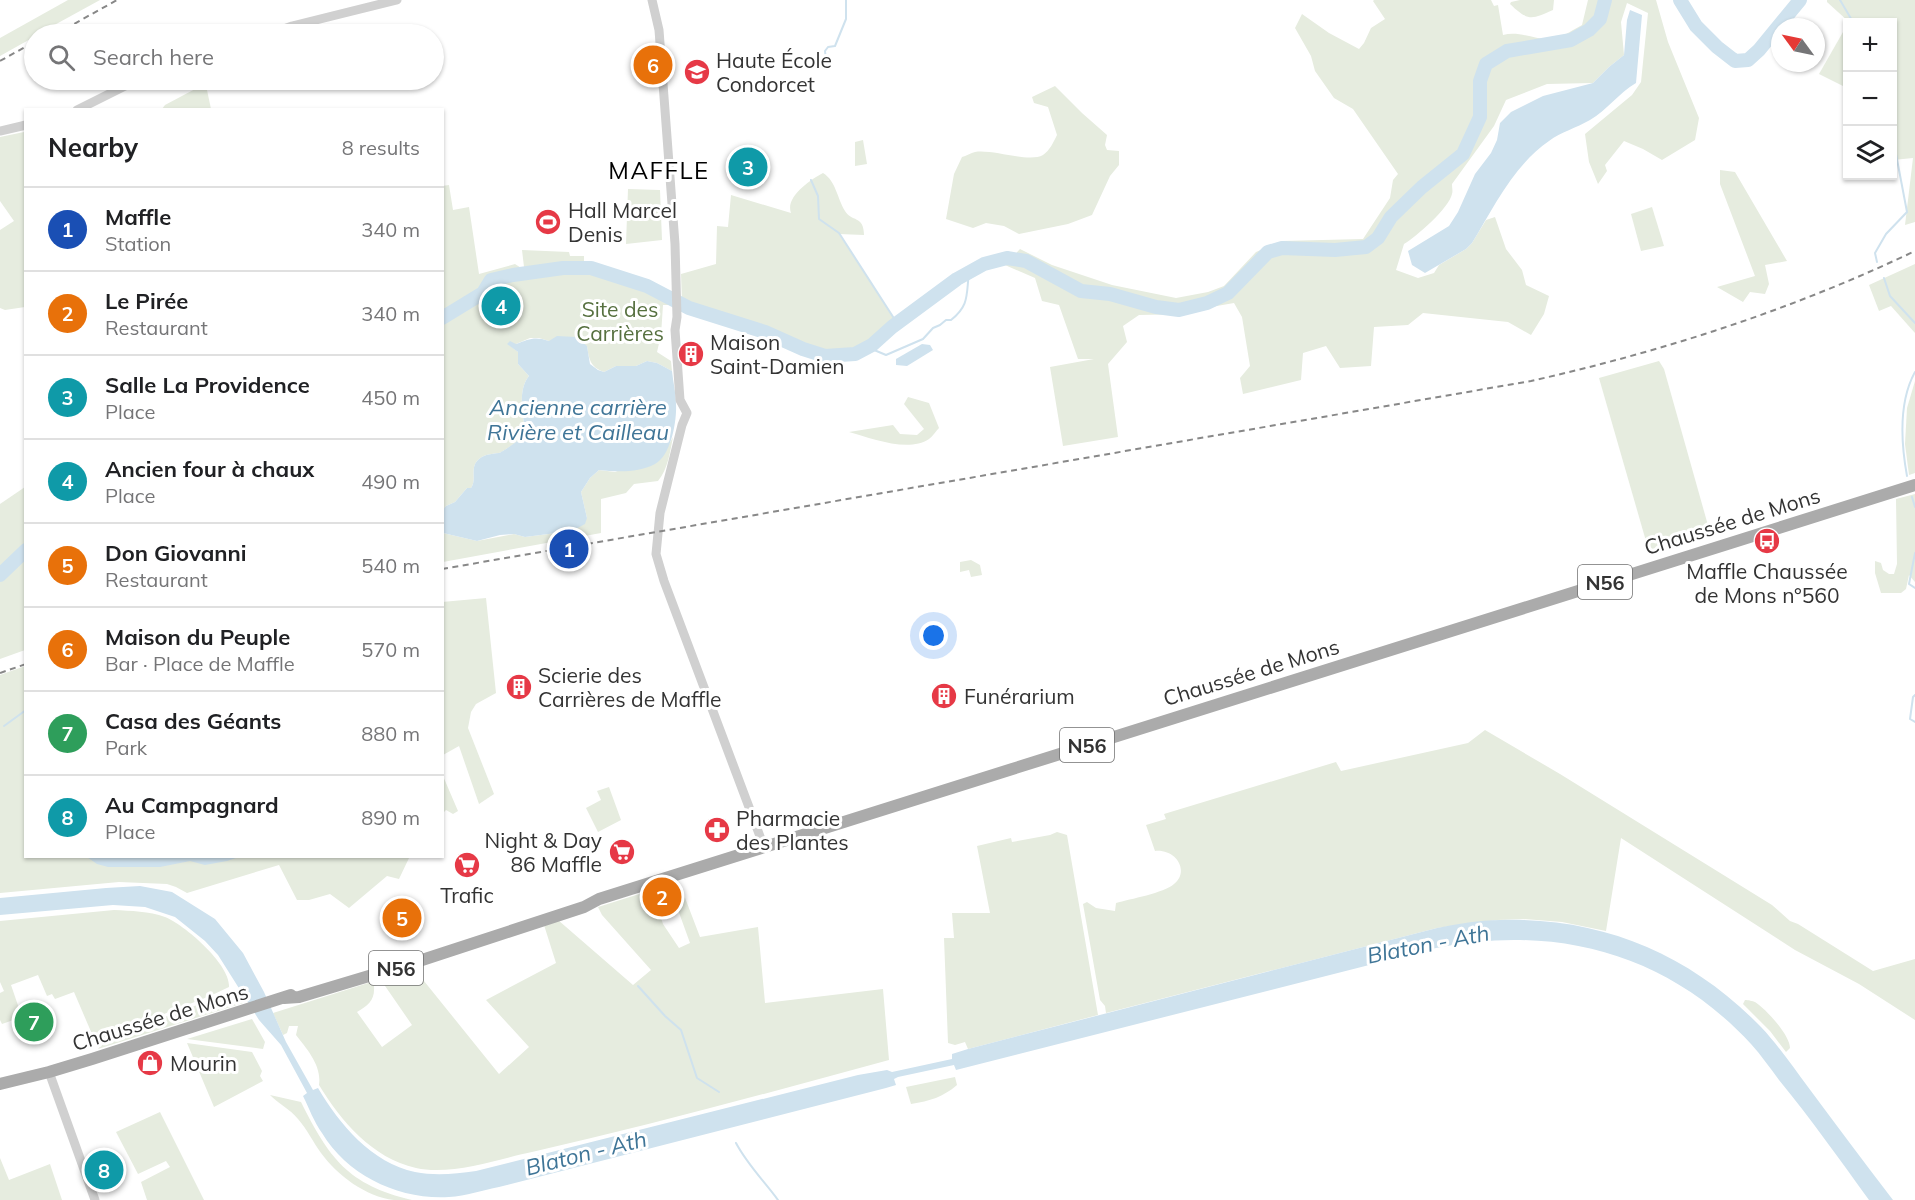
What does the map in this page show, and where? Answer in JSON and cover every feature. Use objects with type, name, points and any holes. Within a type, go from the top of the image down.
[{"type":"main road","name":"Chaussée de Mons","points":[[0,1084],[49,1072],[235,1014],[545,912],[584,900],[598,899],[1915,485]]},
{"type":"main road","name":"Chaussée de Mons","points":[[0,1091],[25,1084],[49,1072]]},
{"type":"street","points":[[300,24],[397,0]]},
{"type":"street","points":[[652,0],[658,18],[674,238],[677,309],[675,330],[680,400],[687,413],[660,513],[656,554],[664,581],[764,847]]},
{"type":"street","points":[[81,108],[117,90]]},
{"type":"street","points":[[0,131],[24,125]]},
{"type":"street","points":[[49,1072],[95,1200]]},
{"type":"green space","points":[[68,0],[100,0],[56,24],[25,24]]},
{"type":"green space","points":[[1374,0],[1491,0],[1494,6],[1498,5],[1503,35],[1517,34],[1550,39],[1563,36],[1582,25],[1588,0],[1656,0],[1668,42],[1699,118],[1695,140],[1662,160],[1624,141],[1605,165],[1607,171],[1598,184],[1589,162],[1585,134],[1632,95],[1641,82],[1648,13],[1627,3],[1621,22],[1624,55],[1593,83],[1547,84],[1506,100],[1494,126],[1452,184],[1450,200],[1424,229],[1404,244],[1396,270],[1418,278],[1434,273],[1439,265],[1466,249],[1486,220],[1495,217],[1506,249],[1522,270],[1526,285],[1549,296],[1544,314],[1531,335],[1508,322],[1423,313],[1408,325],[1374,327],[1371,366],[1340,368],[1326,346],[1303,353],[1301,380],[1243,394],[1240,378],[1250,366],[1242,317],[1234,303],[1187,314],[1139,315],[1123,326],[1127,342],[1108,364],[1118,437],[1063,446],[1050,367],[1094,359],[1078,359],[1059,305],[1042,301],[1035,278],[1005,265],[1020,249],[1052,265],[1112,285],[1176,298],[1208,292],[1224,286],[1256,252],[1282,241],[1363,239],[1390,198],[1393,180],[1398,174],[1353,109],[1334,98],[1315,71],[1311,56],[1295,28],[1302,14],[1329,33],[1359,49],[1371,28],[1385,19]]},
{"type":"green space","points":[[1520,0],[1554,0],[1553,10],[1540,16],[1526,16],[1510,4]]},
{"type":"green space","points":[[1827,0],[1915,0],[1915,222],[1905,225],[1913,158],[1897,160],[1897,18],[1845,18]]},
{"type":"green space","points":[[24,25],[24,43],[0,56],[0,38]]},
{"type":"green space","points":[[1843,32],[1843,86],[1819,74],[1825,72],[1825,64]]},
{"type":"green space","points":[[1055,86],[1107,135],[1105,145],[1107,150],[1119,151],[1119,165],[1110,176],[1092,215],[1068,224],[1019,234],[1004,226],[986,223],[973,228],[946,219],[954,174],[962,157],[975,152],[991,152],[1020,157],[1037,157],[1048,151],[1057,135],[1048,107],[1034,103],[1032,97]]},
{"type":"green space","points":[[193,90],[207,90],[211,108],[163,108]]},
{"type":"green space","points":[[24,132],[24,307],[5,310],[0,308],[0,230],[14,221],[0,201],[0,137]]},
{"type":"green space","points":[[863,140],[867,164],[855,166],[855,142]]},
{"type":"green space","points":[[1720,170],[1735,172],[1787,261],[1765,265],[1769,284],[1765,294],[1750,292],[1743,302],[1717,287],[1755,276],[1720,184]]},
{"type":"green space","points":[[823,173],[834,185],[842,206],[848,214],[862,224],[864,235],[839,234],[897,323],[872,345],[855,354],[825,356],[682,302],[681,274],[716,264],[717,226],[728,227],[731,195],[791,213],[790,207],[795,195]]},
{"type":"green space","name":"Site des Carrières","points":[[449,185],[453,210],[469,207],[479,274],[515,264],[529,273],[563,268],[591,268],[647,286],[670,298],[671,305],[663,305],[661,335],[657,352],[671,361],[672,371],[657,363],[647,361],[636,366],[616,366],[604,372],[591,362],[587,346],[539,338],[508,344],[518,352],[518,364],[529,376],[522,396],[526,434],[501,452],[479,459],[474,467],[471,488],[467,488],[455,502],[444,509],[444,186]]},
{"type":"green space","points":[[628,189],[660,190],[662,240],[626,244]]},
{"type":"green space","points":[[1652,207],[1664,246],[1641,251],[1631,214]]},
{"type":"green space","points":[[522,250],[569,252],[570,256],[584,256],[584,261],[524,267]]},
{"type":"green space","points":[[1915,264],[1915,333],[1891,306],[1879,311],[1869,285]]},
{"type":"green space","points":[[1659,361],[1664,369],[1711,536],[1650,555],[1599,378]]},
{"type":"green space","points":[[1915,381],[1915,473],[1909,475],[1905,444],[1907,408]]},
{"type":"green space","points":[[908,397],[929,403],[939,428],[929,439],[911,445],[900,445],[849,432],[893,425],[900,434],[917,435],[924,429],[904,404]]},
{"type":"green space","points":[[673,437],[666,466],[658,481],[634,484],[626,493],[601,499],[601,533],[444,562],[444,533],[477,541],[514,534],[525,537],[572,531],[587,518],[581,492],[590,478],[599,470],[615,472],[664,454]]},
{"type":"green space","points":[[24,488],[24,650],[0,659],[0,504]]},
{"type":"green space","points":[[1915,494],[1915,582],[1909,575],[1906,589],[1901,593],[1881,593],[1875,573],[1875,561],[1881,563],[1883,570],[1889,574],[1894,574],[1897,564],[1896,499]]},
{"type":"green space","points":[[971,560],[980,565],[982,575],[971,577],[969,570],[960,572],[960,562]]},
{"type":"green space","points":[[486,598],[496,693],[476,704],[471,712],[468,728],[494,794],[479,804],[459,746],[444,754],[444,602]]},
{"type":"green space","points":[[24,666],[24,858],[409,858],[399,879],[387,876],[349,908],[330,894],[309,900],[297,900],[279,865],[187,893],[167,884],[119,882],[0,893],[0,675]]},
{"type":"green space","points":[[1485,730],[1772,905],[1790,921],[1873,971],[1915,959],[1915,1020],[1859,984],[1795,950],[1621,838],[1606,931],[1562,922],[1523,919],[1437,928],[1106,1013],[1105,1006],[1100,1000],[1083,904],[1087,902],[1096,908],[1115,911],[1116,903],[1163,890],[1179,879],[1181,867],[1178,862],[1169,853],[1155,851],[1146,825],[1166,819],[1164,814],[1336,762],[1341,771],[1468,743]]},
{"type":"green space","points":[[444,778],[458,811],[453,814],[446,810],[444,812]]},
{"type":"green space","points":[[609,787],[621,820],[598,832],[586,808],[601,800],[597,791]]},
{"type":"green space","points":[[1057,832],[1067,835],[1098,1015],[968,1049],[965,1042],[955,1045],[948,1043],[944,938],[954,938],[952,913],[990,913],[977,846],[1011,838],[1012,842]]},
{"type":"green space","points":[[679,882],[700,937],[758,927],[765,1003],[883,989],[889,1060],[577,1142],[474,1166],[430,1170],[416,1168],[385,1156],[359,1136],[337,1112],[319,1085],[316,1065],[296,1035],[298,1026],[289,1026],[287,1033],[283,1035],[273,1013],[419,967],[424,981],[499,1074],[529,1047],[486,1000],[556,963],[544,925],[558,920],[633,985],[651,970],[602,915],[598,907],[652,890],[663,924],[679,948],[690,943],[669,885]],"holes":[[[383,983],[412,1025],[382,1047],[357,1012],[370,1002],[374,986]]]},
{"type":"green space","points":[[114,910],[153,914],[174,921],[195,937],[215,957],[228,978],[229,987],[95,1041],[74,992],[55,999],[52,994],[47,996],[38,975],[11,985],[22,1017],[2,1024],[0,993],[4,991],[0,982],[0,921]]},
{"type":"green space","points":[[226,994],[236,996],[243,1003],[98,1049],[101,1045],[133,1029]]},
{"type":"green space","points":[[1745,1000],[1755,1002],[1777,1023],[1789,1043],[1790,1048],[1786,1052],[1770,1031],[1743,1004]]},
{"type":"green space","points":[[252,1019],[265,1042],[263,1049],[187,1039]]},
{"type":"green space","points":[[187,1043],[252,1052],[262,1071],[260,1076],[263,1081],[214,1107]]},
{"type":"green space","points":[[955,1077],[957,1085],[947,1093],[911,1104],[906,1087]]},
{"type":"green space","points":[[270,1095],[301,1102],[332,1154],[356,1177],[390,1194],[412,1200],[383,1198],[353,1184],[328,1161],[295,1115]]},
{"type":"green space","points":[[160,1112],[204,1200],[147,1200],[141,1182],[170,1167],[166,1161],[138,1174],[116,1132]]},
{"type":"green space","points":[[0,1158],[9,1180],[50,1164],[62,1200],[0,1200]]},
{"type":"water","points":[[1630,10],[1642,15],[1636,83],[1596,116],[1554,138],[1536,151],[1515,175],[1466,249],[1425,273],[1412,265],[1408,251],[1449,226],[1458,212],[1475,174],[1491,153],[1497,140],[1500,123],[1511,112],[1543,96],[1593,83],[1624,55]]},
{"type":"water","name":"Ancienne carrière Rivière et Cailleau","points":[[557,336],[576,337],[587,346],[590,364],[604,372],[616,366],[636,366],[647,361],[657,363],[672,371],[676,400],[675,419],[672,437],[665,454],[655,464],[642,469],[599,470],[590,478],[581,492],[587,518],[585,524],[572,531],[525,537],[514,534],[500,535],[477,541],[444,533],[444,508],[455,502],[467,488],[471,488],[477,461],[484,456],[501,452],[526,434],[522,396],[529,376],[518,364],[518,352],[507,344],[510,341],[516,344],[536,338],[549,341]]},
{"type":"water","points":[[922,344],[930,345],[933,350],[907,366],[896,365],[896,359]]},
{"type":"water","points":[[88,858],[236,858],[205,865],[190,861],[160,867],[108,867],[97,864]]},
{"type":"water","name":"Blaton - Ath","points":[[140,886],[172,892],[215,919],[243,953],[264,992],[286,1042],[313,1090],[318,1088],[336,1115],[371,1151],[399,1167],[415,1172],[445,1174],[476,1171],[858,1075],[887,1070],[892,1072],[952,1059],[952,1054],[968,1049],[1437,928],[1476,921],[1500,920],[1574,925],[1609,933],[1674,960],[1705,979],[1734,1001],[1767,1034],[1893,1200],[1869,1200],[1755,1048],[1718,1013],[1683,987],[1646,967],[1607,953],[1566,944],[1524,940],[1480,942],[1436,948],[956,1070],[954,1065],[898,1077],[894,1079],[896,1085],[886,1088],[474,1193],[449,1197],[412,1194],[376,1182],[360,1173],[333,1148],[314,1120],[303,1096],[307,1093],[281,1045],[259,1020],[218,955],[205,941],[175,917],[145,907],[113,905],[0,915],[0,898]]},
{"type":"waterway","points":[[826,60],[825,51],[828,47],[835,46],[846,19],[846,0]]},
{"type":"waterway","points":[[444,317],[483,293],[491,280],[563,268],[591,268],[647,286],[689,308],[765,332],[803,349],[825,356],[855,354],[872,345],[892,327],[957,279],[984,264],[1007,258],[1026,261],[1081,291],[1110,294],[1156,307],[1179,310],[1207,303],[1228,293],[1268,252],[1282,248],[1335,250],[1366,247],[1378,238],[1391,217],[1422,187],[1463,154],[1480,117],[1480,81],[1486,64],[1507,51],[1571,40],[1589,30],[1600,19],[1605,0]]},
{"type":"waterway","points":[[1680,0],[1696,26],[1735,61],[1748,60],[1759,50],[1800,0]]},
{"type":"waterway","points":[[1840,0],[1851,18]]},
{"type":"waterway","points":[[1877,262],[1875,253],[1886,234],[1907,212],[1897,159]]},
{"type":"waterway","points":[[811,180],[818,196],[819,219],[839,233],[897,323]]},
{"type":"waterway","points":[[867,347],[886,355],[923,339],[933,328],[946,320],[951,320],[964,304],[969,273]]},
{"type":"waterway","points":[[1884,278],[1890,296],[1915,323]]},
{"type":"waterway","points":[[1907,476],[1902,423],[1906,397],[1915,372]]},
{"type":"waterway","points":[[1912,497],[1915,507]]},
{"type":"waterway","points":[[0,575],[24,552]]},
{"type":"waterway","points":[[1915,553],[1909,584],[1915,588]]},
{"type":"waterway","points":[[1915,695],[1910,719],[1915,722]]},
{"type":"waterway","points":[[4,726],[24,711]]},
{"type":"waterway","points":[[638,986],[681,1030],[697,1078],[719,1092]]},
{"type":"waterway","points":[[736,1143],[778,1200]]},
{"type":"railway","points":[[74,24],[117,0]]},
{"type":"railway","points":[[0,61],[24,48]]},
{"type":"railway","points":[[444,569],[1531,381],[1630,356],[1726,327],[1821,292],[1915,251]]},
{"type":"railway","points":[[0,673],[24,665]]},
{"type":"place","name":"Maison du Peuple","points":[[653,65]]},
{"type":"place","name":"Haute École Condorcet","points":[[697,72]]},
{"type":"place","name":"Salle La Providence","points":[[748,167]]},
{"type":"place","name":"Hall Marcel Denis","points":[[548,222]]},
{"type":"place","name":"Ancien four à chaux","points":[[501,306]]},
{"type":"place","name":"Maison Saint-Damien","points":[[691,354]]},
{"type":"place","name":"Maffle Chaussée de Mons n°560","points":[[1767,541]]},
{"type":"place","name":"Maffle","points":[[569,549]]},
{"type":"place","name":"Scierie des Carrières de Maffle","points":[[519,687]]},
{"type":"place","name":"Funérarium","points":[[944,696]]},
{"type":"place","name":"Pharmacie des Plantes","points":[[717,830]]},
{"type":"place","name":"Night & Day 86 Maffle","points":[[622,852]]},
{"type":"place","name":"Trafic","points":[[467,865]]},
{"type":"place","name":"Le Pirée","points":[[662,897]]},
{"type":"place","name":"Don Giovanni","points":[[402,918]]},
{"type":"place","name":"Casa des Géants","points":[[34,1022]]},
{"type":"place","name":"Mourin","points":[[150,1063]]},
{"type":"place","name":"Au Campagnard","points":[[104,1170]]},
{"type":"district","name":"MAFFLE","points":[[659,170]]}]
